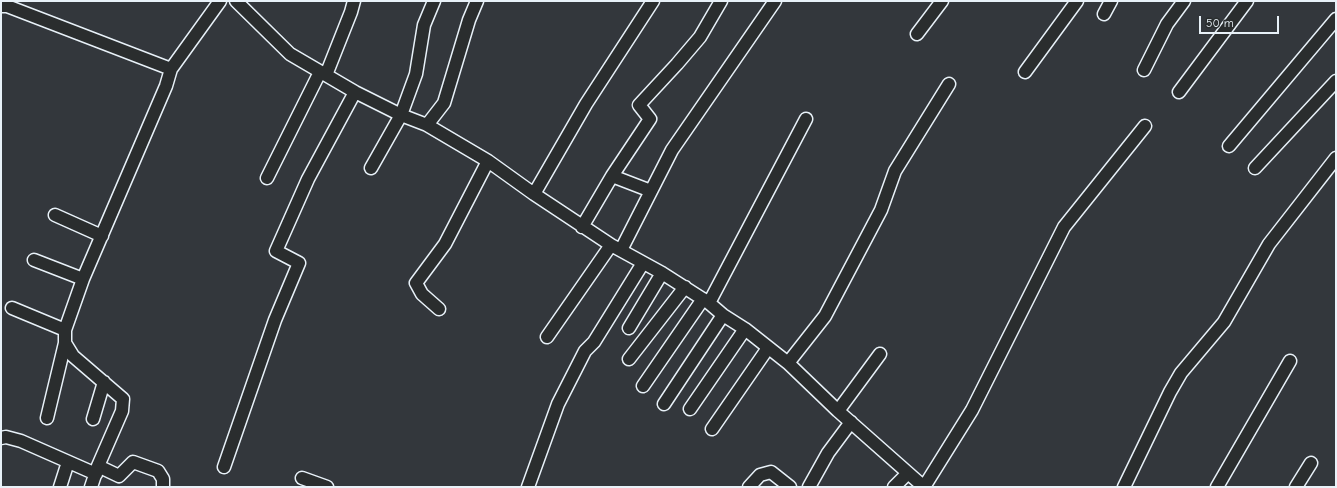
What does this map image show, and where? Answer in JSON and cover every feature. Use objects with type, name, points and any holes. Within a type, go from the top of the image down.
[{"type":"street","points":[[47,418],[65,343],[66,330],[83,279],[166,86],[171,69],[220,1]]},
{"type":"street","points":[[236,1],[290,54],[355,92],[401,115],[426,125],[488,161],[582,227],[616,248],[662,273],[706,301],[788,363],[838,411],[924,487],[972,410],[1064,227],[1145,126]]},
{"type":"street","points":[[267,178],[323,74],[351,12],[354,1]]},
{"type":"street","points":[[371,168],[401,115],[416,74],[424,25],[434,1]]},
{"type":"street","points":[[426,125],[444,103],[469,20],[477,1]]},
{"type":"street","points":[[534,194],[586,104],[653,1]]},
{"type":"street","points":[[582,227],[612,176],[650,119],[639,105],[700,37],[721,1]]},
{"type":"street","points":[[547,337],[616,248],[651,191],[672,150],[775,1]]},
{"type":"street","points":[[917,34],[942,1]]},
{"type":"street","points":[[1025,72],[1077,1]]},
{"type":"street","points":[[1104,14],[1112,1]]},
{"type":"street","points":[[1144,70],[1167,24],[1184,1]]},
{"type":"street","points":[[1179,92],[1247,1]]},
{"type":"street","points":[[1,6],[7,6],[171,69]]},
{"type":"street","points":[[1229,146],[1336,19]]},
{"type":"street","points":[[1255,168],[1336,81]]},
{"type":"street","points":[[788,363],[825,316],[881,210],[895,171],[949,84]]},
{"type":"street","points":[[224,468],[275,320],[299,263],[276,251],[310,175],[355,92]]},
{"type":"street","points":[[643,386],[706,301],[806,119]]},
{"type":"street","points":[[1124,487],[1170,392],[1181,373],[1224,322],[1269,244],[1336,158]]},
{"type":"street","points":[[439,309],[422,294],[416,283],[445,244],[488,161]]},
{"type":"street","points":[[612,176],[651,191]]},
{"type":"street","points":[[55,215],[102,236]]},
{"type":"street","points":[[34,260],[83,279]]},
{"type":"street","points":[[528,487],[558,404],[586,351],[594,342],[643,263]]},
{"type":"street","points":[[628,328],[662,273]]},
{"type":"street","points":[[629,359],[685,287]]},
{"type":"street","points":[[12,308],[66,330]]},
{"type":"street","points":[[664,404],[724,316]]},
{"type":"street","points":[[690,409],[745,329]]},
{"type":"street","points":[[65,343],[73,356],[123,399],[122,411],[91,487]]},
{"type":"street","points":[[712,429],[768,348]]},
{"type":"street","points":[[838,411],[880,354]]},
{"type":"street","points":[[1217,487],[1290,361]]},
{"type":"street","points":[[92,419],[104,382]]},
{"type":"street","points":[[809,487],[828,453],[852,422]]},
{"type":"street","points":[[1,438],[6,437],[21,440],[68,462],[119,476],[133,462],[158,471],[163,479],[163,487]]},
{"type":"street","points":[[60,487],[68,462]]},
{"type":"street","points":[[1296,487],[1311,464]]},
{"type":"street","points":[[749,487],[760,475],[771,472],[790,487]]},
{"type":"street","points":[[894,487],[908,473]]},
{"type":"street","points":[[302,478],[327,487]]}]
